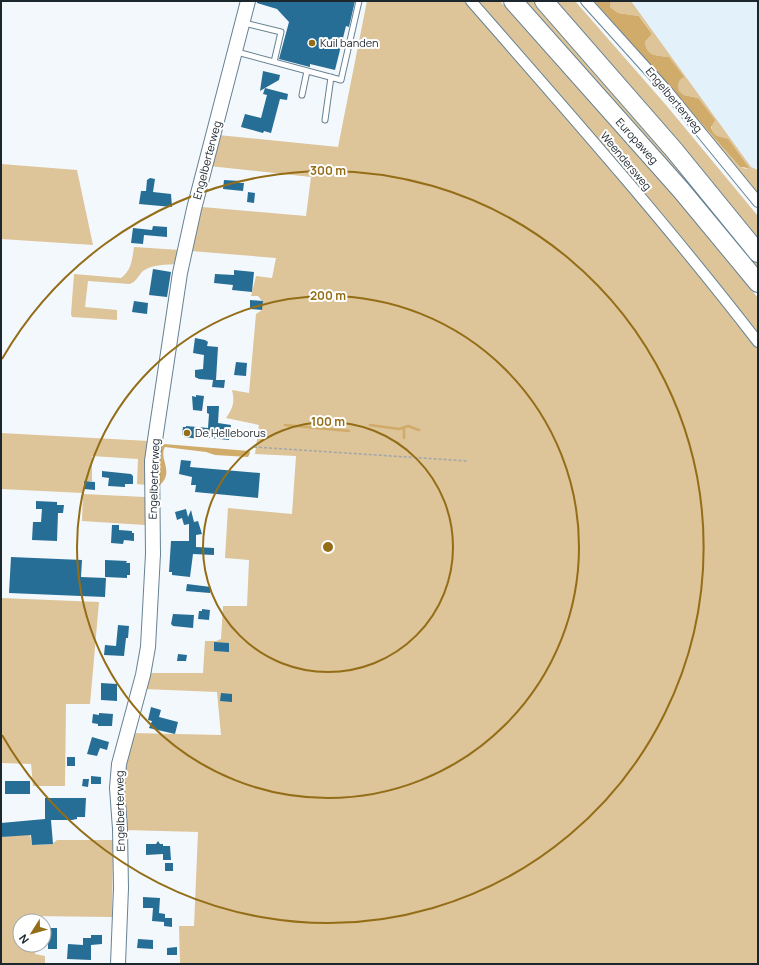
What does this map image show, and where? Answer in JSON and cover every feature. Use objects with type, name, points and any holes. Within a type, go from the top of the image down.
[{"type":"highway","name":"Europaweg","points":[[512,1],[681,190],[758,283]]},
{"type":"highway","name":"Europaweg","points":[[544,1],[674,150],[758,253]]},
{"type":"street","name":"Engelberterweg","points":[[118,964],[120,829],[117,788],[119,764],[143,675],[148,647],[153,554],[152,461],[154,440],[180,273],[194,209],[248,1]]},
{"type":"street","name":"Weendersweg","points":[[471,1],[691,256],[758,342]]},
{"type":"street","name":"Engelberterweg","points":[[586,1],[668,92],[758,202]]},
{"type":"lane","points":[[235,52],[341,80],[358,1]]},
{"type":"lane","points":[[243,23],[281,32],[274,62]]},
{"type":"lane","points":[[302,95],[307,71]]},
{"type":"lane","points":[[325,120],[331,77]]},
{"type":"path","points":[[254,447],[468,460]]},
{"type":"shaded area","points":[[367,1],[464,1],[651,215],[688,259],[758,348],[758,964],[180,964],[179,926],[194,926],[198,832],[125,830],[125,781],[127,758],[132,733],[221,735],[217,692],[144,689],[147,673],[203,673],[205,641],[216,641],[221,639],[223,606],[247,606],[249,560],[225,558],[228,508],[292,514],[296,456],[255,454],[259,425],[226,418],[233,405],[232,390],[249,393],[256,314],[262,310],[262,301],[258,296],[251,296],[256,276],[272,278],[276,258],[191,251],[202,207],[306,216],[311,177],[209,166],[218,135],[338,147]]},
{"type":"shaded area","points":[[475,1],[500,1],[668,189],[758,298],[758,335],[655,207]]},
{"type":"shaded area","points":[[519,1],[534,1],[681,169],[758,264],[758,277]]},
{"type":"shaded area","points":[[553,1],[575,1],[666,105],[758,216],[758,240]]},
{"type":"shaded area","points":[[592,1],[594,1],[740,167],[747,169],[724,138],[718,137],[714,134],[712,123],[698,98],[684,95],[679,91],[679,83],[683,77],[669,57],[650,53],[645,42],[652,34],[641,18],[639,16],[618,13],[610,7],[611,1],[631,1],[751,167],[758,170],[758,196]]},
{"type":"shaded area","points":[[594,1],[611,1],[610,7],[618,13],[639,16],[652,34],[645,42],[650,53],[669,57],[684,77],[679,82],[679,91],[684,95],[698,98],[715,120],[711,127],[715,135],[728,139],[749,168],[740,167]]},
{"type":"shaded area","points":[[631,1],[758,1],[758,170],[751,167]]},
{"type":"shaded area","points":[[1,164],[77,170],[93,245],[1,239]]},
{"type":"shaded area","points":[[134,247],[180,250],[178,264],[151,267],[143,271],[130,284],[88,281],[85,307],[117,310],[117,320],[72,317],[74,274],[121,278],[125,275],[129,268]]},
{"type":"shaded area","points":[[1,433],[149,441],[146,485],[137,484],[138,459],[92,456],[92,481],[84,481],[83,494],[145,497],[145,525],[82,521],[83,493],[1,489]]},
{"type":"shaded area","points":[[164,444],[249,451],[250,453],[248,457],[215,455],[206,452],[165,447],[163,456],[166,475],[160,485],[160,452]]},
{"type":"shaded area","points":[[1,598],[99,602],[90,704],[66,704],[65,786],[33,786],[31,764],[1,763]]},
{"type":"shaded area","points":[[30,835],[32,845],[52,844],[57,840],[113,840],[112,917],[52,916],[52,913],[12,913],[12,953],[35,953],[45,956],[45,964],[1,964],[1,837]]},
{"type":"building","name":"Kuil banden","points":[[257,1],[355,1],[349,27],[346,26],[335,70],[310,64],[310,67],[279,59],[289,22],[277,9],[257,3]]},
{"type":"building","points":[[263,71],[280,75],[279,80],[260,91]]},
{"type":"building","points":[[265,88],[288,94],[287,100],[280,99],[271,133],[264,131],[263,133],[241,127],[245,114],[261,118],[267,95],[263,94]]},
{"type":"building","points":[[150,178],[155,179],[153,192],[171,194],[172,207],[139,204],[141,191],[146,191],[147,180]]},
{"type":"building","points":[[224,180],[240,181],[239,183],[244,183],[243,191],[223,189]]},
{"type":"building","points":[[248,192],[255,193],[254,203],[247,202]]},
{"type":"building","points":[[153,226],[167,227],[167,237],[144,235],[143,244],[131,243],[133,228],[152,230]]},
{"type":"building","points":[[153,269],[171,272],[167,297],[149,295]]},
{"type":"building","points":[[234,270],[254,272],[252,292],[232,290],[233,285],[214,283],[215,274],[234,275]]},
{"type":"building","points":[[250,300],[263,301],[262,310],[250,309]]},
{"type":"building","points":[[134,301],[148,303],[147,314],[132,312]]},
{"type":"building","points":[[195,338],[208,342],[207,346],[218,347],[216,380],[225,380],[224,388],[212,387],[213,380],[199,379],[195,377],[195,370],[203,369],[204,355],[193,353]]},
{"type":"building","points":[[236,362],[247,363],[246,376],[234,375]]},
{"type":"building","points":[[196,395],[204,396],[202,411],[193,410],[192,396],[196,397]]},
{"type":"building","points":[[207,406],[219,406],[218,423],[231,425],[229,440],[200,437],[200,439],[184,437],[185,435],[182,435],[183,427],[186,426],[208,428],[209,414],[207,413]]},
{"type":"building","points":[[181,460],[191,461],[190,467],[260,473],[258,498],[195,492],[196,485],[191,485],[192,477],[179,474]]},
{"type":"building","points":[[102,471],[131,474],[133,476],[133,484],[125,484],[125,487],[108,486],[109,478],[102,477]]},
{"type":"building","points":[[84,481],[95,482],[95,490],[84,489]]},
{"type":"building","points":[[36,501],[57,502],[57,505],[64,505],[63,513],[58,513],[57,541],[32,540],[33,522],[41,522],[42,509],[36,509]]},
{"type":"building","points":[[186,509],[188,517],[191,510],[194,522],[198,521],[202,534],[196,535],[196,547],[214,548],[214,555],[193,554],[190,577],[172,575],[172,572],[169,572],[171,541],[189,541],[189,524],[184,525],[182,518],[177,520],[175,512]]},
{"type":"building","points":[[112,525],[119,525],[119,530],[132,531],[132,533],[134,533],[134,541],[124,540],[123,544],[111,543]]},
{"type":"building","points":[[11,557],[82,560],[81,577],[106,578],[105,597],[9,593]]},
{"type":"building","points":[[105,560],[127,561],[126,563],[130,563],[130,575],[127,575],[127,578],[105,577]]},
{"type":"building","points":[[187,584],[211,587],[210,593],[186,591]]},
{"type":"building","points":[[202,609],[210,610],[209,620],[198,619],[199,611],[202,611]]},
{"type":"building","points":[[173,614],[194,615],[193,628],[173,626],[171,624]]},
{"type":"building","points":[[118,625],[129,626],[124,656],[104,655],[105,645],[116,646]]},
{"type":"building","points":[[214,642],[229,643],[229,652],[214,651]]},
{"type":"building","points":[[178,654],[187,655],[186,661],[177,661]]},
{"type":"building","points":[[101,683],[117,684],[117,701],[101,700]]},
{"type":"building","points":[[221,693],[232,694],[232,702],[220,701]]},
{"type":"building","points":[[151,707],[161,710],[159,717],[178,722],[175,734],[149,728],[152,721],[148,720]]},
{"type":"building","points":[[99,713],[113,714],[112,726],[98,726],[98,724],[92,723],[93,714],[99,715]]},
{"type":"building","points":[[92,737],[109,742],[107,750],[100,748],[97,756],[87,754]]},
{"type":"building","points":[[67,757],[75,757],[75,766],[67,766]]},
{"type":"building","points":[[91,776],[101,777],[101,784],[91,784]]},
{"type":"building","points":[[83,779],[89,779],[88,787],[82,786]]},
{"type":"building","points":[[5,781],[30,781],[30,794],[5,794]]},
{"type":"building","points":[[45,798],[86,798],[85,817],[77,817],[77,819],[72,820],[51,820],[53,844],[32,845],[31,835],[1,837],[1,823],[45,819]]},
{"type":"building","points":[[158,841],[160,844],[163,844],[163,846],[170,846],[171,860],[163,860],[163,854],[146,855],[146,844],[156,844]]},
{"type":"building","points":[[165,863],[173,863],[173,871],[165,871]]},
{"type":"building","points":[[143,897],[160,898],[159,913],[165,914],[165,918],[172,918],[172,927],[164,926],[164,922],[152,921],[153,908],[143,908]]},
{"type":"building","points":[[52,928],[57,928],[57,949],[52,949]]},
{"type":"building","points":[[91,935],[102,935],[102,944],[91,945],[91,960],[67,959],[68,944],[83,945],[83,938],[91,938]]},
{"type":"building","points":[[138,939],[153,940],[153,949],[137,948]]},
{"type":"building","points":[[177,947],[177,955],[167,955],[167,948]]},
{"type":"waterway","points":[[285,425],[349,431]]},
{"type":"waterway","points":[[370,425],[399,429],[408,426],[419,430]]},
{"type":"waterway","points":[[404,429],[404,438]]},
{"type":"place","name":"Kuil banden","points":[[312,43]]},
{"type":"place","name":"De Helleborus","points":[[187,433]]}]
